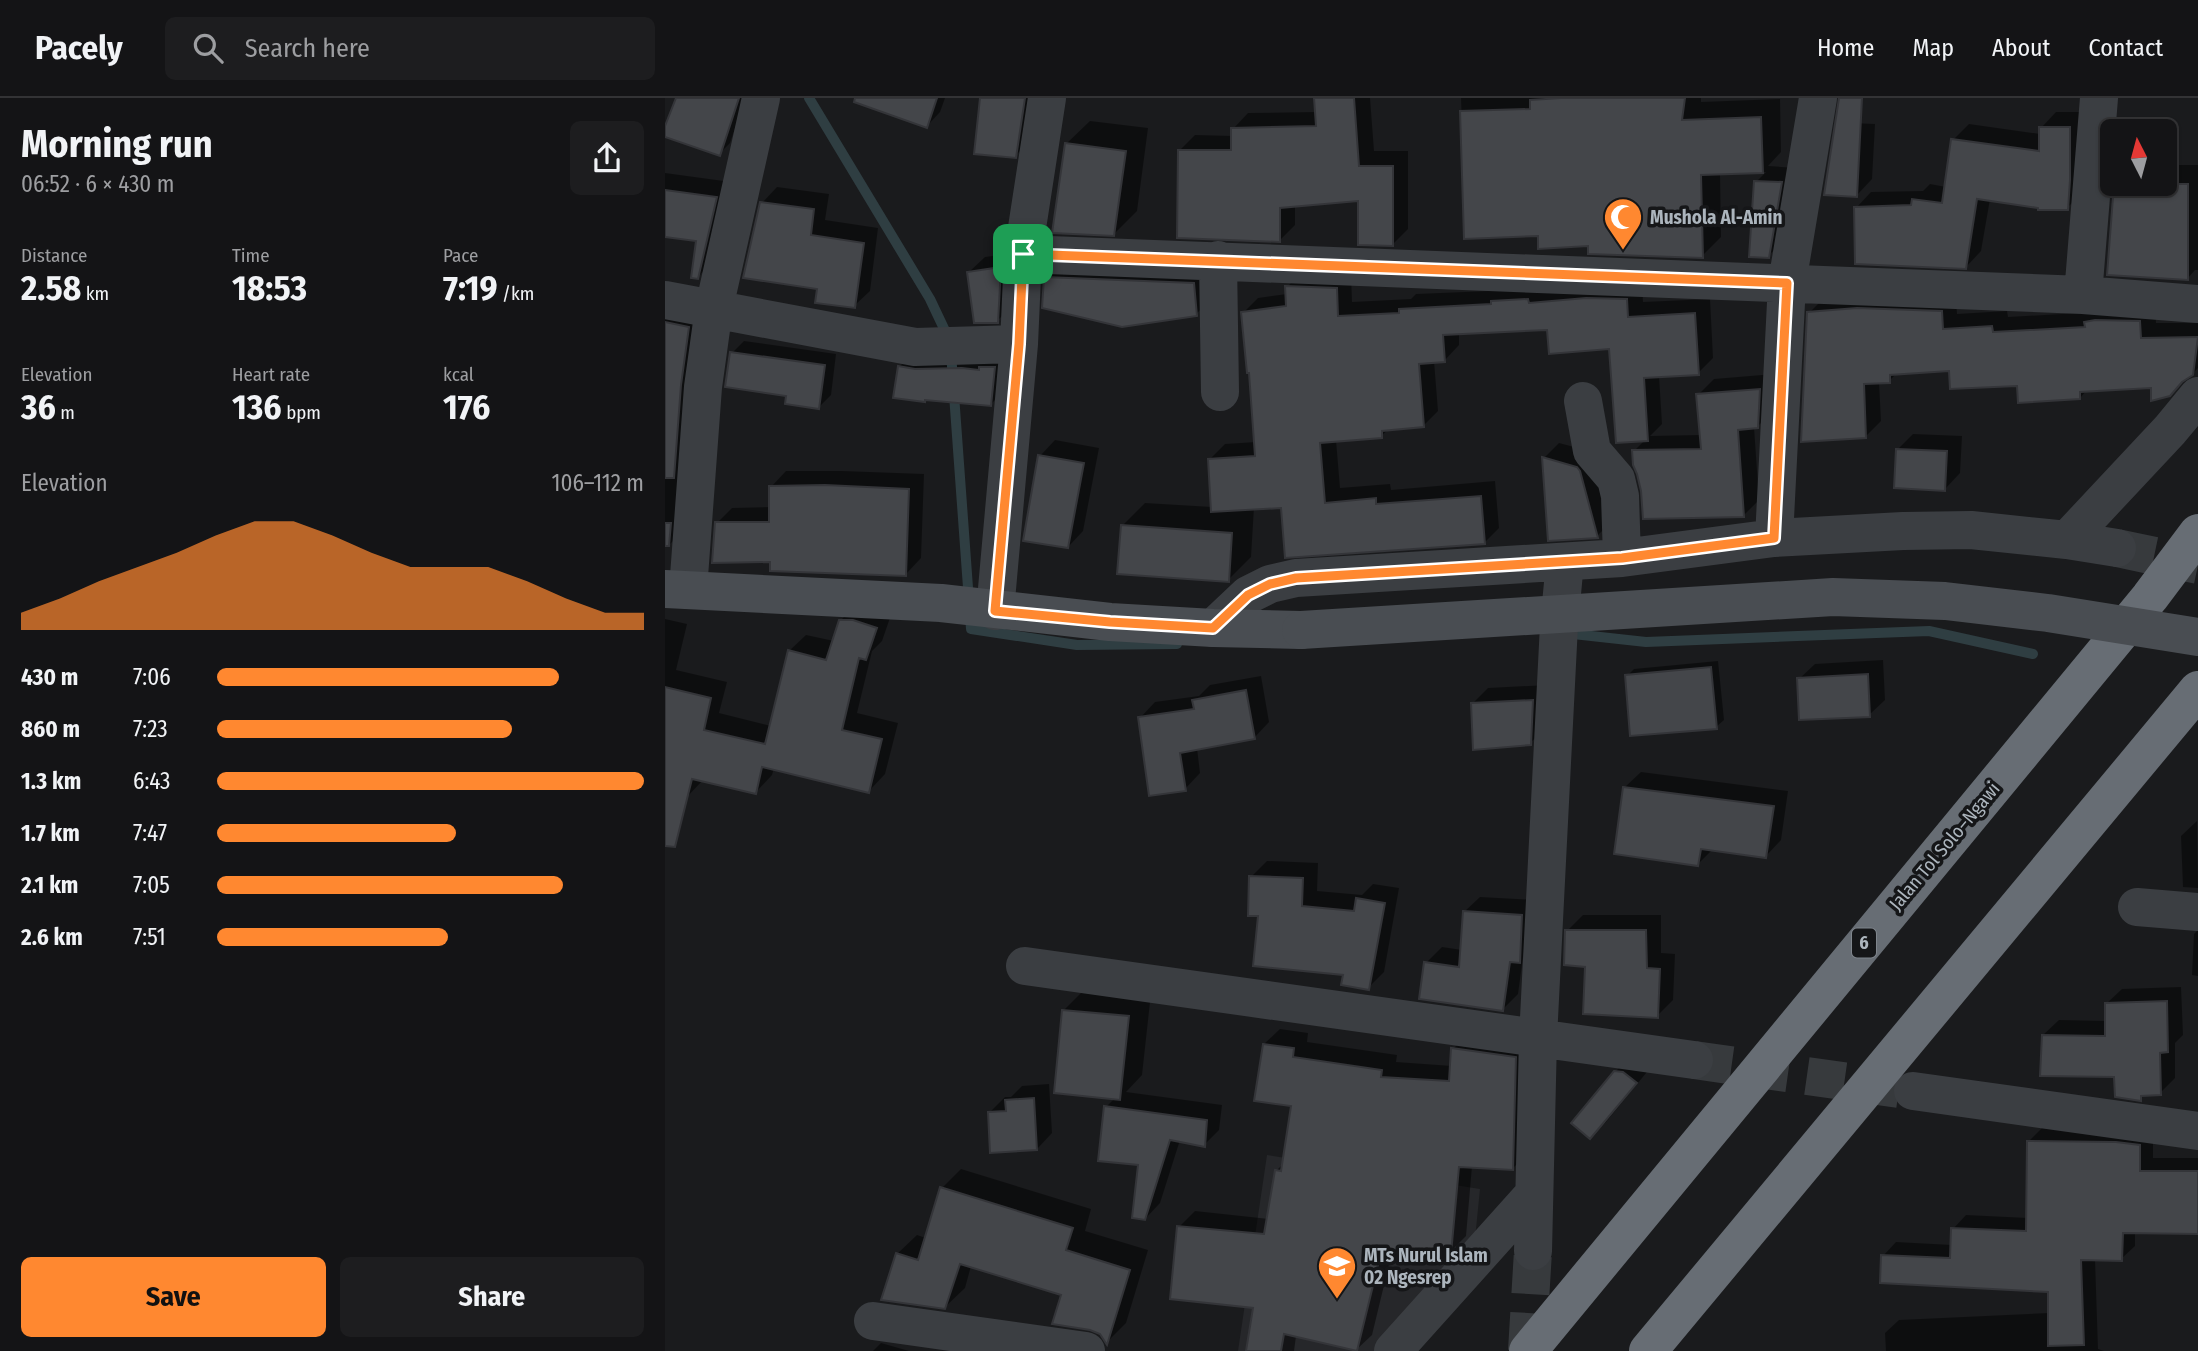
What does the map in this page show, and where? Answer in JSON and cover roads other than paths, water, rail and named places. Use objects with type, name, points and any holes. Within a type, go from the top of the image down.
[{"type":"highway","name":"Jalan Tol Solo–Ngawi","points":[[1528,1351],[2150,597],[2198,533]]},
{"type":"highway","points":[[1648,1351],[2198,690]]},
{"type":"main road","points":[[676,589],[941,603],[1110,622],[1301,630],[1833,597],[1945,601],[2048,613],[2198,636]]},
{"type":"street","points":[[676,589],[714,308],[761,98]]},
{"type":"street","points":[[988,609],[1019,344],[1023,254],[1047,98]]},
{"type":"street","points":[[1774,538],[1787,283],[1818,98]]},
{"type":"street","points":[[2083,295],[2099,98]]},
{"type":"street","points":[[1023,254],[2083,295],[2198,304]]},
{"type":"street","points":[[1218,260],[1220,391]]},
{"type":"street","points":[[665,300],[915,347],[1019,344]]},
{"type":"street","points":[[2067,540],[2170,430],[2198,396]]},
{"type":"street","points":[[1583,401],[1592,451],[1616,478],[1622,558]]},
{"type":"street","points":[[1213,628],[1248,595],[1270,584],[1296,578],[1622,558],[1774,538],[1971,530],[2117,548]]},
{"type":"street","points":[[1533,1251],[1538,1038],[1559,625],[1565,562]]},
{"type":"street","points":[[2137,907],[2198,912]]},
{"type":"street","points":[[1025,966],[1693,1060]]},
{"type":"street","points":[[1913,1091],[2198,1131]]},
{"type":"street","points":[[1393,1351],[1534,1194]]},
{"type":"street","points":[[873,1321],[1086,1351]]},
{"type":"waterway","points":[[809,98],[930,299],[948,337]]},
{"type":"waterway","points":[[951,353],[971,629],[1077,645],[1177,644]]},
{"type":"waterway","points":[[1564,633],[1646,642],[1929,631],[2033,654]]},
{"type":"tunnel","points":[[2117,548],[2198,565]]},
{"type":"tunnel","points":[[1694,1060],[1899,1089]]},
{"type":"tunnel","points":[[1527,1351],[1533,1251]]},
{"type":"place","name":"Mushola Al-Amin","points":[[1623,251]]},
{"type":"place","name":"MTs Nurul Islam 02 Ngesrep","points":[[1337,1300]]}]
